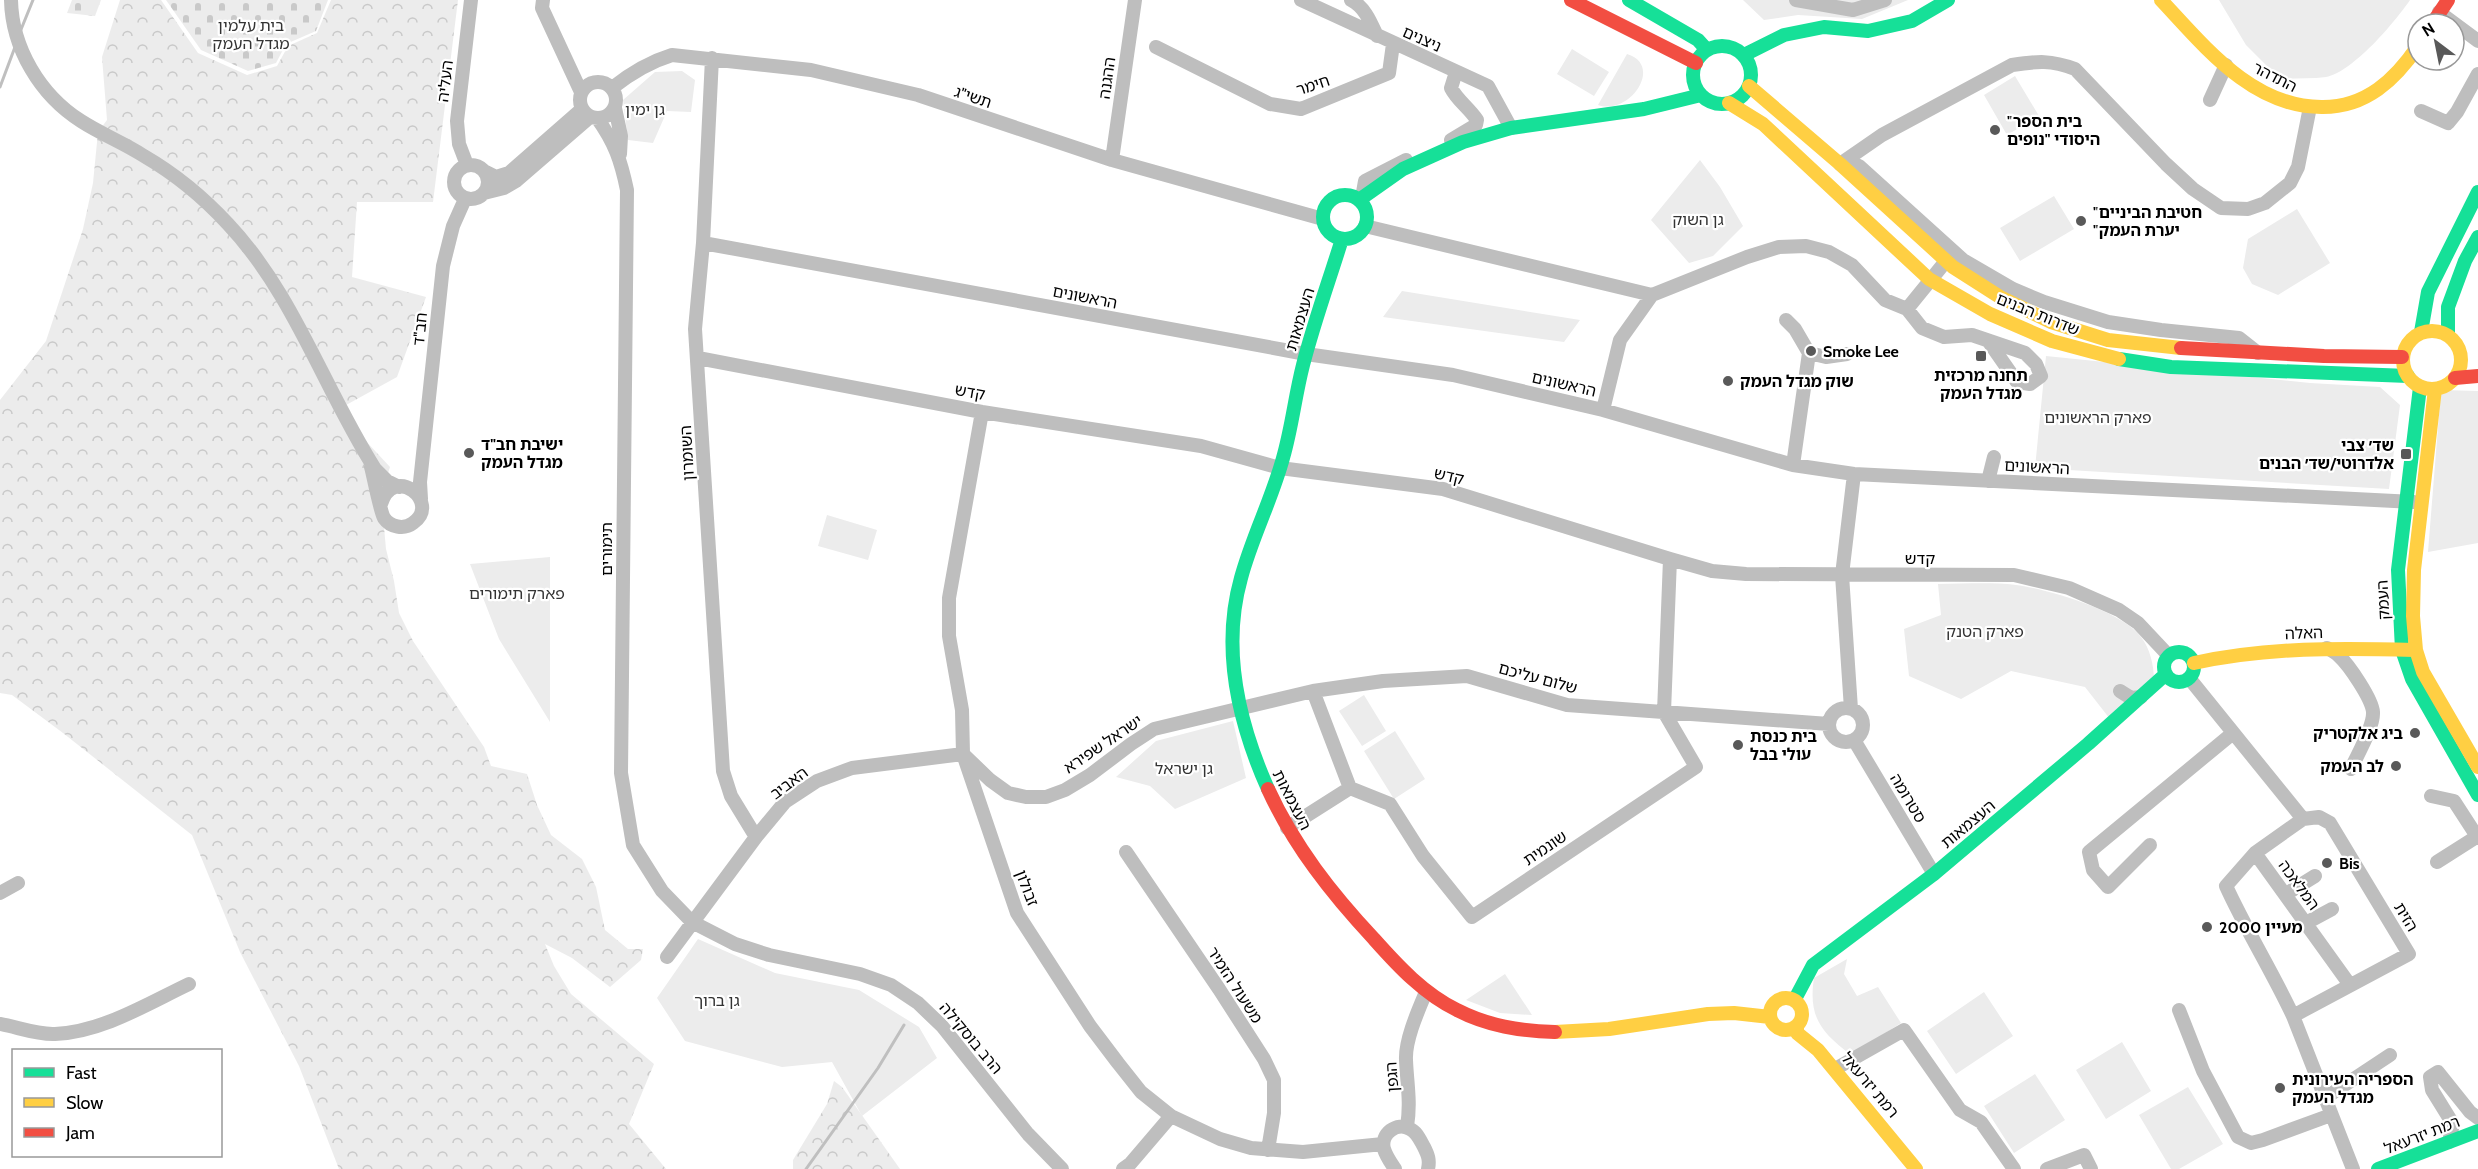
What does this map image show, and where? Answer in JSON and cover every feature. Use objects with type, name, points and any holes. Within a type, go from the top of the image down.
[{"type":"street","points":[[11,0],[20,47],[32,71],[49,94],[82,122],[128,146],[179,180],[230,225],[258,260],[295,321],[369,460],[380,476],[400,487],[412,489],[421,499],[422,506],[418,519],[407,526],[400,527],[388,522],[384,517],[369,460]]},
{"type":"street","name":"העליה","points":[[467,165],[459,144],[457,121],[471,0]]},
{"type":"street","points":[[543,0],[542,8],[581,92]]},
{"type":"street","name":"ההגנה","points":[[1112,160],[1135,0]]},
{"type":"street","name":"ניצנים","points":[[1301,0],[1488,86],[1511,128]]},
{"type":"street","points":[[1351,0],[1370,18],[1377,36]]},
{"type":"street","points":[[1571,0],[1696,63]]},
{"type":"street","points":[[1629,0],[1698,40],[1707,50]]},
{"type":"street","points":[[1797,0],[1852,10],[1885,0]]},
{"type":"street","points":[[1744,55],[1784,35],[1824,27],[1868,30],[1912,21],[1948,0]]},
{"type":"street","name":"התדהר","points":[[2161,0],[2239,77],[2265,94],[2295,106],[2324,108],[2355,103],[2383,86],[2406,63]]},
{"type":"street","name":"חימר","points":[[1156,47],[1270,104],[1301,109],[1389,73],[1393,44]]},
{"type":"street","points":[[1725,45],[1744,55],[1750,66],[1751,76],[1749,86],[1738,99],[1729,103],[1719,103],[1701,95],[1694,83],[1693,73],[1696,63],[1707,50],[1725,45]]},
{"type":"street","points":[[563,51],[595,82]]},
{"type":"street","name":"תשי\"ג","points":[[612,88],[633,72],[653,61],[672,55],[811,69],[918,95],[1112,160],[1323,219]]},
{"type":"street","name":"השומרון","points":[[712,58],[703,243],[695,329],[723,771],[730,796],[756,837]]},
{"type":"street","points":[[1843,162],[1882,135],[2012,65],[2035,61],[2054,62],[2075,69],[2193,189],[2222,208],[2248,209],[2265,203],[2290,183],[2298,168],[2310,107]]},
{"type":"street","points":[[2210,100],[2226,64]]},
{"type":"street","points":[[1456,72],[1451,88],[1455,96],[1469,108],[1477,120],[1476,125],[1365,182],[1360,199],[1366,212],[1365,226],[1356,237],[1342,239],[1329,232],[1323,219],[1326,205],[1338,196],[1345,195],[1360,199],[1404,169],[1463,142],[1511,128],[1644,109],[1701,95]]},
{"type":"street","points":[[2421,111],[2448,123],[2457,112],[2478,74]]},
{"type":"street","points":[[590,115],[516,181],[504,188],[484,193],[473,200],[465,199],[455,191],[453,184],[456,172],[467,165],[476,166],[496,177],[509,173],[590,115],[611,113],[615,108],[616,94],[603,82],[587,85],[581,92],[579,101],[590,115]]},
{"type":"street","name":"שדרות הבנים","points":[[1749,86],[1843,162],[1946,261],[2010,302],[2051,322],[2108,340],[2162,347],[2258,353],[2402,357]]},
{"type":"street","name":"שדרות הבנים","points":[[1729,103],[1763,124],[1929,279],[1989,314],[2052,341],[2112,358],[2171,367],[2408,376]]},
{"type":"street","name":"תימורים","points":[[615,108],[621,136],[620,156],[627,190],[621,772],[633,845],[662,891],[692,922]]},
{"type":"street","name":"תימורים","points":[[590,115],[610,137],[620,156]]},
{"type":"street","points":[[1843,162],[1859,166],[1963,260],[2013,289],[2043,302],[2108,322],[2239,338],[2258,353]]},
{"type":"street","points":[[484,171],[488,180],[484,193]]},
{"type":"street","points":[[2421,332],[2428,292],[2478,192]]},
{"type":"street","name":"חב\"ד","points":[[421,499],[422,466],[443,266],[453,226],[465,199]]},
{"type":"street","points":[[1365,226],[1652,295]]},
{"type":"street","points":[[2448,334],[2448,307],[2465,261],[2478,237]]},
{"type":"street","name":"העצמאות","points":[[1342,239],[1306,354],[1280,468],[1240,581],[1232,630],[1234,677],[1241,709],[1260,776],[1287,828],[1327,887],[1406,973],[1426,992],[1477,1019],[1498,1026],[1544,1033],[1592,1031],[1719,1013],[1770,1017]]},
{"type":"street","name":"הראשונים","points":[[703,243],[1306,354],[1453,375],[1603,410],[1793,465],[1854,474],[2422,502]]},
{"type":"street","points":[[1603,410],[1620,340],[1652,295],[1779,247],[1806,246],[1830,252],[1852,265],[1885,300],[1907,309],[1922,328],[1944,337],[1972,335],[1989,342]]},
{"type":"street","points":[[1907,309],[1929,279],[1946,261]]},
{"type":"street","points":[[1786,320],[1795,329],[1809,352],[1793,465]]},
{"type":"street","points":[[2439,331],[2448,334],[2459,348],[2462,358],[2460,369],[2455,378],[2442,387],[2435,389],[2420,387],[2408,376],[2403,367],[2402,357],[2405,347],[2421,332],[2439,331]]},
{"type":"street","points":[[2459,348],[2478,349]]},
{"type":"street","points":[[1809,352],[1826,357],[1847,354]]},
{"type":"street","name":"קדש","points":[[698,358],[982,412],[1201,446],[1280,468],[1443,489],[1712,571],[1842,575],[2014,575],[2069,588],[2119,610],[2138,623],[2169,656]]},
{"type":"street","points":[[2455,378],[2478,376]]},
{"type":"street","name":"העמק","points":[[2420,387],[2398,570],[2412,679],[2478,795]]},
{"type":"street","name":"העמק","points":[[2435,389],[2414,570],[2413,616],[2409,650],[2478,766]]},
{"type":"street","name":"זבולון","points":[[982,412],[949,598],[949,636],[962,710],[963,754],[1017,913],[1090,1026],[1118,1063],[1141,1092],[1171,1116],[1220,1139],[1251,1148],[1303,1152],[1383,1144]]},
{"type":"street","points":[[1988,481],[1994,457]]},
{"type":"street","points":[[381,504],[387,493],[411,481],[422,466]]},
{"type":"street","points":[[1851,709],[1842,575],[1854,474]]},
{"type":"street","points":[[1664,712],[1670,560]]},
{"type":"street","points":[[2327,648],[2339,656],[2353,675],[2370,700],[2373,713],[2370,726],[2351,769]]},
{"type":"street","name":"האלה","points":[[2194,663],[2229,655],[2327,648],[2409,650]]},
{"type":"street","points":[[2181,652],[2189,655],[2194,663],[2194,671],[2189,678],[2177,681],[2166,674],[2164,664],[2169,656],[2181,652]]},
{"type":"street","name":"העצמאות","points":[[1795,999],[1813,965],[1934,874],[2166,674]]},
{"type":"street","name":"שלום עליכם","points":[[1241,709],[1313,691],[1383,681],[1467,676],[1567,705],[1829,724]]},
{"type":"street","points":[[2189,678],[2303,819]]},
{"type":"street","points":[[1287,828],[1350,788],[1313,691]]},
{"type":"street","points":[[2120,691],[2131,698],[2141,697]]},
{"type":"street","name":"ישראל שפירא","points":[[963,754],[990,780],[1008,793],[1026,797],[1046,797],[1065,790],[1090,775],[1154,729],[1241,709]]},
{"type":"street","points":[[1851,709],[1856,711],[1863,720],[1862,731],[1854,740],[1843,741],[1833,735],[1829,724],[1836,711],[1851,709]]},
{"type":"street","name":"שונמית","points":[[1350,788],[1390,804],[1423,856],[1472,917],[1696,767],[1664,712]]},
{"type":"street","points":[[2150,845],[2108,887],[2093,870],[2089,852],[2233,733]]},
{"type":"street","name":"סטרומה","points":[[1854,740],[1934,874]]},
{"type":"street","name":"האביב","points":[[667,957],[756,837],[785,802],[818,781],[852,768],[963,754]]},
{"type":"street","points":[[2431,796],[2454,801],[2478,837],[2437,862]]},
{"type":"street","name":"הזית","points":[[2293,1016],[2409,954],[2330,823],[2319,817],[2303,819]]},
{"type":"street","name":"המלאכה","points":[[2303,819],[2255,853],[2350,985]]},
{"type":"street","name":"משעול הזמיר","points":[[1126,852],[1264,1059],[1274,1080],[1274,1113],[1268,1150]]},
{"type":"street","points":[[2255,853],[2226,886],[2242,921],[2293,1016],[2353,1169]]},
{"type":"street","points":[[2286,894],[2315,876]]},
{"type":"street","points":[[0,892],[18,883]]},
{"type":"street","points":[[2306,923],[2332,909]]},
{"type":"street","name":"הרב בוסקילה","points":[[692,922],[735,944],[770,955],[860,974],[891,985],[909,997],[942,1026],[1028,1134],[1055,1165],[1062,1169]]},
{"type":"street","points":[[0,1024],[53,1034],[92,1027],[127,1014],[189,984]]},
{"type":"street","name":"הגפן","points":[[1407,1127],[1410,1094],[1405,1058],[1416,1015],[1426,992]]},
{"type":"street","points":[[1790,997],[1795,999],[1803,1012],[1802,1020],[1797,1026],[1784,1030],[1778,1028],[1770,1017],[1771,1007],[1779,999],[1790,997]]},
{"type":"street","points":[[2179,1010],[2203,1071],[2238,1137],[2251,1143],[2331,1115]]},
{"type":"street","name":"רמת יזרעאל","points":[[1797,1026],[1797,1033],[1818,1050],[1916,1169]]},
{"type":"street","points":[[1835,1070],[1904,1030],[1960,1110],[1981,1122],[2014,1169]]},
{"type":"street","points":[[2325,1098],[2390,1054]]},
{"type":"street","points":[[2449,1142],[2453,1124],[2432,1090],[2430,1077],[2438,1072],[2470,1112],[2478,1118]]},
{"type":"street","points":[[1123,1169],[1130,1164],[1171,1116]]},
{"type":"street","points":[[1395,1169],[1383,1144],[1391,1129],[1407,1127],[1416,1134],[1429,1157],[1429,1169]]},
{"type":"street","name":"רמת יזרעאל","points":[[2378,1169],[2478,1131]]},
{"type":"street","points":[[2047,1169],[2084,1155],[2091,1169]]},
{"type":"green space","points":[[72,0],[101,0],[95,16],[67,13]]},
{"type":"green space","points":[[120,0],[161,0],[198,53],[247,75],[277,66],[288,46],[317,33],[331,0],[458,0],[433,202],[357,202],[352,277],[426,297],[397,377],[337,410],[390,467],[381,494],[386,549],[399,613],[413,641],[484,747],[491,766],[527,774],[537,805],[551,835],[582,859],[596,887],[605,930],[628,949],[643,949],[641,960],[610,987],[572,958],[545,944],[554,966],[571,994],[654,1064],[629,1124],[666,1169],[339,1169],[299,1066],[240,952],[192,835],[12,695],[0,693],[0,400],[46,341],[83,229],[93,183],[98,132],[107,120],[102,57]]},
{"type":"green space","name":"בית עלמין מגדל העמק","points":[[166,0],[328,0],[316,31],[286,44],[276,63],[248,71],[201,50]]},
{"type":"green space","points":[[1743,0],[1908,0],[1862,19],[1798,15],[1764,20]]},
{"type":"green space","points":[[2219,0],[2410,0],[2372,45],[2337,73],[2320,78],[2280,79],[2246,45]]},
{"type":"green space","points":[[1572,49],[1609,72],[1594,96],[1557,74]]},
{"type":"green space","points":[[1627,54],[1638,60],[1643,68],[1643,78],[1638,88],[1631,97],[1621,103],[1610,106],[1598,105]]},
{"type":"green space","name":"גן ימין","points":[[682,71],[695,80],[691,112],[667,111],[653,143],[628,140],[623,100],[655,72]]},
{"type":"green space","points":[[2015,76],[2039,116],[2007,135],[1984,95]]},
{"type":"green space","name":"גן השוק","points":[[1700,160],[1720,187],[1743,226],[1713,256],[1689,263],[1651,220]]},
{"type":"green space","points":[[2054,196],[2074,229],[2020,261],[2000,228]]},
{"type":"green space","points":[[2297,209],[2330,263],[2278,295],[2252,284],[2243,268],[2248,239]]},
{"type":"green space","points":[[1402,291],[1580,320],[1564,342],[1383,317]]},
{"type":"green space","name":"פארק הראשונים","points":[[2046,356],[2310,383],[2380,387],[2400,405],[2389,489],[2035,468]]},
{"type":"green space","points":[[2441,390],[2478,391],[2478,543],[2428,552]]},
{"type":"green space","points":[[827,515],[877,530],[868,560],[818,546]]},
{"type":"green space","name":"פארק תימורים","points":[[550,557],[550,722],[499,639],[470,564]]},
{"type":"green space","name":"פארק הטנק","points":[[1938,584],[2016,585],[2064,596],[2101,610],[2118,618],[2141,637],[2151,657],[2154,680],[2110,719],[2085,687],[2011,671],[1961,699],[1909,676],[1904,629],[1941,615]]},
{"type":"green space","points":[[1364,695],[1386,731],[1362,746],[1339,711]]},
{"type":"green space","name":"גן ישראל","points":[[1233,721],[1246,778],[1175,809],[1150,786],[1116,777],[1156,741]]},
{"type":"green space","points":[[1395,731],[1425,779],[1394,799],[1364,751]]},
{"type":"green space","name":"גן ברוך","points":[[698,939],[775,973],[859,990],[919,1027],[937,1058],[862,1116],[832,1062],[782,1067],[685,1041],[657,998]]},
{"type":"green space","points":[[1847,959],[1844,974],[1857,996],[1878,987],[1901,1023],[1851,1055],[1832,1039],[1819,1023],[1813,1003],[1814,978]]},
{"type":"green space","points":[[1505,974],[1532,1015],[1500,1013],[1466,1000]]},
{"type":"green space","points":[[1984,992],[2013,1036],[1956,1074],[1927,1031]]},
{"type":"green space","points":[[2122,1042],[2151,1091],[2106,1119],[2076,1070]]},
{"type":"green space","points":[[2035,1074],[2065,1120],[2014,1153],[1984,1106]]},
{"type":"green space","points":[[834,1081],[842,1087],[900,1169],[793,1169],[793,1160],[827,1104]]},
{"type":"green space","points":[[2188,1087],[2223,1144],[2179,1169],[2171,1169],[2139,1115]]},
{"type":"waterway","points":[[20,32],[33,0]]},
{"type":"waterway","points":[[0,87],[15,47]]},
{"type":"waterway","points":[[806,1169],[878,1068],[904,1025]]},
{"type":"traffic: fast","points":[[1629,0],[1698,40],[1707,50]]},
{"type":"traffic: fast","points":[[1744,55],[1784,35],[1824,27],[1868,31],[1912,21],[1948,0]]},
{"type":"traffic: fast","points":[[1722,46],[1733,48],[1746,59],[1751,75],[1749,86],[1738,99],[1722,104],[1711,102],[1698,91],[1693,75],[1695,64],[1706,51],[1722,46]]},
{"type":"traffic: fast","points":[[1359,200],[1403,169],[1463,142],[1511,128],[1644,109],[1701,95]]},
{"type":"traffic: fast","points":[[2421,332],[2428,292],[2478,192]]},
{"type":"traffic: fast","points":[[1345,195],[1361,201],[1367,217],[1361,233],[1345,239],[1329,233],[1323,217],[1329,201],[1345,195]]},
{"type":"traffic: fast","points":[[2448,334],[2448,307],[2465,261],[2478,237]]},
{"type":"traffic: fast","points":[[1268,789],[1249,739],[1236,686],[1233,659],[1235,605],[1241,578],[1283,458],[1307,349],[1342,239]]},
{"type":"traffic: fast","points":[[2119,359],[2171,367],[2408,376]]},
{"type":"traffic: fast","points":[[2420,387],[2398,570],[2402,650],[2412,679],[2478,795]]},
{"type":"traffic: fast","points":[[2179,652],[2190,656],[2194,667],[2190,678],[2179,682],[2168,678],[2164,667],[2168,656],[2179,652]]},
{"type":"traffic: fast","points":[[1795,999],[1813,965],[1934,874],[2088,744],[2166,674]]},
{"type":"traffic: fast","points":[[2378,1169],[2478,1131]]},
{"type":"traffic: slow","points":[[2161,0],[2232,72],[2274,97],[2298,105],[2338,106],[2366,97],[2389,80],[2406,62]]},
{"type":"traffic: slow","points":[[1749,86],[1840,164],[1953,267],[2000,297],[2051,322],[2108,340],[2181,348]]},
{"type":"traffic: slow","points":[[1729,103],[1763,124],[1929,279],[1990,314],[2052,341],[2119,359]]},
{"type":"traffic: slow","points":[[2426,331],[2438,331],[2453,339],[2461,354],[2461,360],[2461,366],[2453,381],[2438,389],[2426,389],[2411,381],[2403,366],[2403,354],[2411,339],[2426,331]]},
{"type":"traffic: slow","points":[[2435,389],[2414,570],[2413,616],[2416,650],[2423,672],[2478,767]]},
{"type":"traffic: slow","points":[[2194,663],[2276,651],[2414,650]]},
{"type":"traffic: slow","points":[[1786,998],[1798,1002],[1802,1014],[1798,1026],[1786,1030],[1774,1026],[1770,1014],[1774,1002],[1786,998]]},
{"type":"traffic: slow","points":[[1555,1032],[1609,1029],[1708,1014],[1734,1013],[1770,1017]]},
{"type":"traffic: slow","points":[[1797,1026],[1797,1033],[1818,1050],[1916,1169]]},
{"type":"traffic: jam","points":[[1571,0],[1696,63]]},
{"type":"traffic: jam","points":[[2440,12],[2448,0]]},
{"type":"traffic: jam","points":[[2181,348],[2324,356],[2402,357]]},
{"type":"traffic: jam","points":[[2455,378],[2478,376]]},
{"type":"traffic: jam","points":[[1268,789],[1302,850],[1329,887],[1358,922],[1412,979],[1433,996],[1480,1020],[1517,1029],[1555,1032]]},
{"type":"place","name":"\"בית הספר היסודי \"נופים","points":[[1995,130]]},
{"type":"place","name":"\"חטיבת הביניים \"יערת העמק","points":[[2081,221]]},
{"type":"place","name":"Smoke Lee","points":[[1811,351]]},
{"type":"place","name":"תחנה מרכזית מגדל העמק","points":[[1981,356]]},
{"type":"place","name":"שוק מגדל העמק","points":[[1728,381]]},
{"type":"place","name":"ישיבת חב\"ד מגדל העמק","points":[[469,453]]},
{"type":"place","name":"שד׳ צבי אלדרוטי/שד׳ הבנים","points":[[2406,454]]},
{"type":"place","name":"ביג אלקטריק","points":[[2415,733]]},
{"type":"place","name":"בית כנסת עולי בבל","points":[[1738,745]]},
{"type":"place","name":"לב העמק","points":[[2396,766]]},
{"type":"place","name":"Bis","points":[[2327,863]]},
{"type":"place","name":"מעיין 2000","points":[[2207,927]]},
{"type":"place","name":"הספריה העירונית מגדל העמק","points":[[2280,1088]]}]
